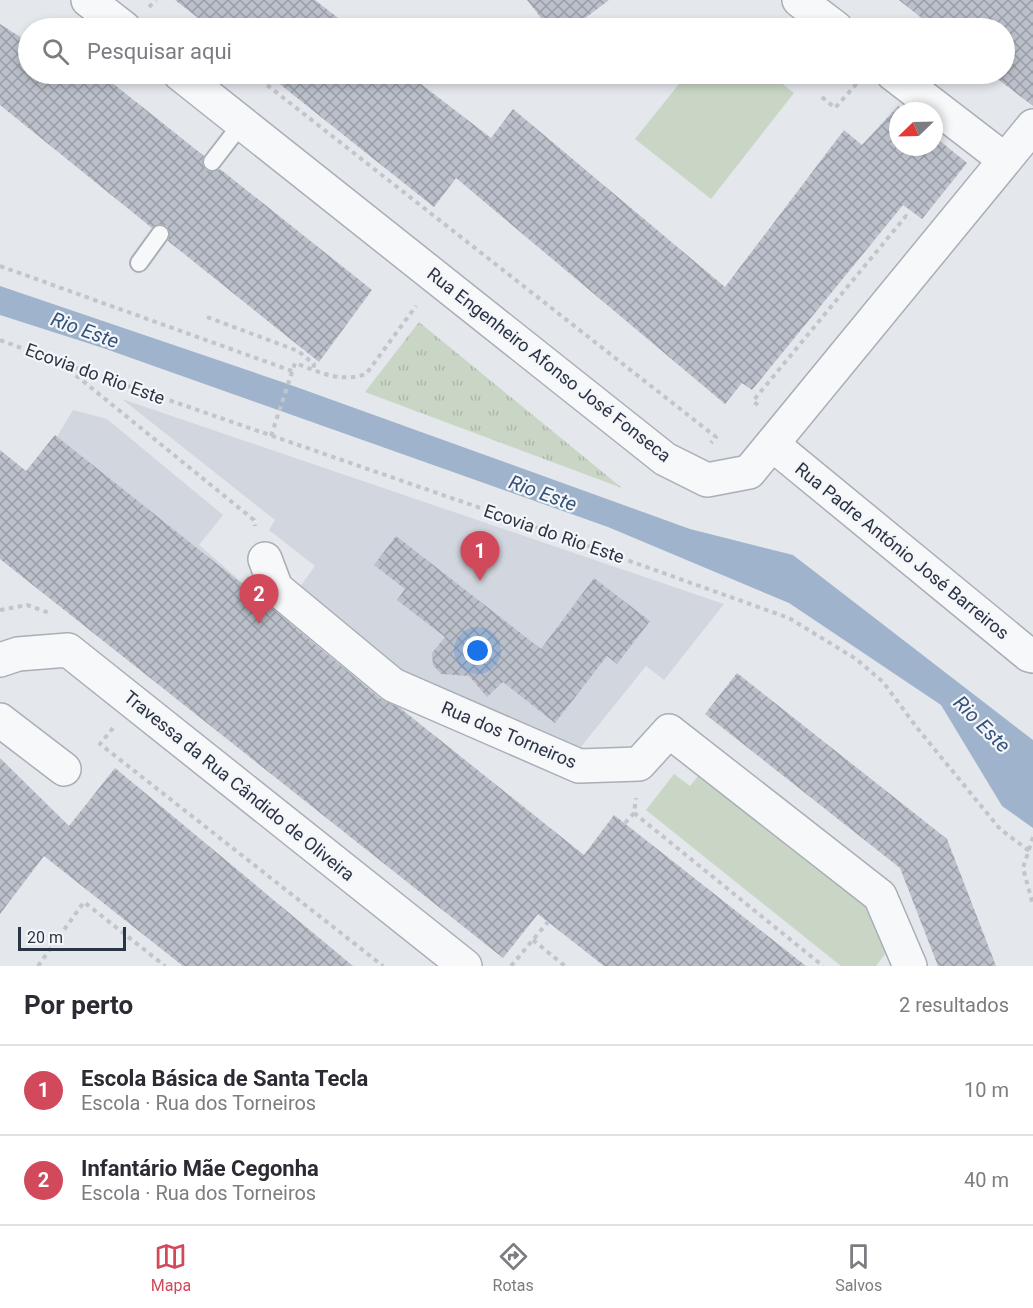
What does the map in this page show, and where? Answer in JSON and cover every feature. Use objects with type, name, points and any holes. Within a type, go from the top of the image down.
[{"type":"street","points":[[799,0],[823,18]]},
{"type":"street","points":[[99,3],[114,18]]},
{"type":"street","name":"Rua Engenheiro Afonso José Fonseca","points":[[193,84],[665,459],[707,480],[749,472],[1033,126]]},
{"type":"street","points":[[906,84],[1005,160]]},
{"type":"street","name":"Rua Padre António José Barreiros","points":[[772,444],[1033,656]]},
{"type":"street","name":"Rua dos Torneiros","points":[[265,559],[276,588],[393,685],[568,762],[579,766],[639,764],[669,731],[879,896],[910,966]]},
{"type":"street","name":"Travessa da Rua Cândido de Oliveira","points":[[6,651],[68,650],[465,966]]},
{"type":"street","points":[[0,720],[64,769]]},
{"type":"lane","points":[[212,162],[242,123]]},
{"type":"lane","points":[[139,262],[160,234]]},
{"type":"path","points":[[266,84],[716,437],[705,450]]},
{"type":"path","points":[[759,406],[753,401],[898,224],[906,216],[914,222]]},
{"type":"path","points":[[0,266],[292,371]]},
{"type":"path","points":[[271,436],[295,363],[337,378],[352,379],[366,374],[420,300]]},
{"type":"path","points":[[207,317],[298,351],[315,364],[313,370]]},
{"type":"path","name":"Ecovia do Rio Este","points":[[0,340],[789,618],[856,659],[883,682],[918,729],[1000,829],[1031,850]]},
{"type":"path","points":[[59,362],[254,520],[265,559]]},
{"type":"path","points":[[0,610],[27,605],[60,618]]},
{"type":"path","points":[[118,722],[100,744],[383,966]]},
{"type":"path","points":[[625,823],[634,813],[823,966]]},
{"type":"path","points":[[1032,838],[1031,850],[1023,868],[1033,905]]},
{"type":"path","points":[[38,966],[84,902],[165,966]]},
{"type":"path","points":[[511,966],[548,922]]},
{"type":"path","points":[[533,940],[565,966]]},
{"type":"shaded area","points":[[122,399],[724,604],[664,680],[646,666],[576,753],[383,664],[294,595],[315,566],[269,530],[275,520]]},
{"type":"shaded area","points":[[73,410],[107,419],[223,515],[199,545],[381,703],[36,472]]},
{"type":"green space","points":[[679,84],[783,84],[794,93],[711,199],[635,139]]},
{"type":"green space","points":[[419,322],[622,488],[365,392]]},
{"type":"green space","points":[[702,771],[868,902],[885,954],[876,966],[841,966],[646,810],[674,774],[690,786]]},
{"type":"water","name":"Rio Este","points":[[0,286],[288,384],[690,529],[793,555],[1033,740],[1033,828],[1002,806],[941,705],[789,603],[608,527],[103,348],[0,315]]},
{"type":"building","points":[[175,0],[315,0],[338,18],[198,18]]},
{"type":"building","points":[[527,0],[609,0],[585,18],[541,18]]},
{"type":"building","points":[[899,0],[1033,0],[1033,106],[1004,84],[1015,84],[1015,18],[922,18]]},
{"type":"building","points":[[0,24],[18,35],[18,84],[114,84],[204,156],[202,161],[205,170],[211,172],[220,169],[372,290],[319,362],[168,241],[170,234],[167,226],[160,224],[152,228],[0,105]]},
{"type":"building","points":[[280,84],[421,84],[491,138],[513,109],[725,287],[844,130],[862,145],[889,116],[889,156],[943,156],[943,143],[967,163],[922,219],[903,205],[752,390],[742,383],[725,404],[456,178],[434,207]]},
{"type":"building","points":[[55,435],[261,599],[381,699],[400,708],[584,855],[614,815],[806,966],[604,966],[538,914],[503,958],[0,559],[0,450],[26,471]]},
{"type":"building","points":[[396,536],[541,649],[594,578],[650,621],[617,664],[607,656],[555,723],[503,682],[487,697],[469,676],[441,674],[433,665],[432,653],[445,637],[397,600],[405,589],[374,565]]},
{"type":"building","points":[[737,673],[947,839],[996,966],[938,966],[900,868],[705,714]]},
{"type":"building","points":[[0,758],[69,826],[115,768],[353,966],[183,966],[44,856],[0,914]]},
{"type":"place","name":"Escola Básica de Santa Tecla","points":[[480,581]]},
{"type":"place","name":"Infantário Mãe Cegonha","points":[[259,624]]}]
